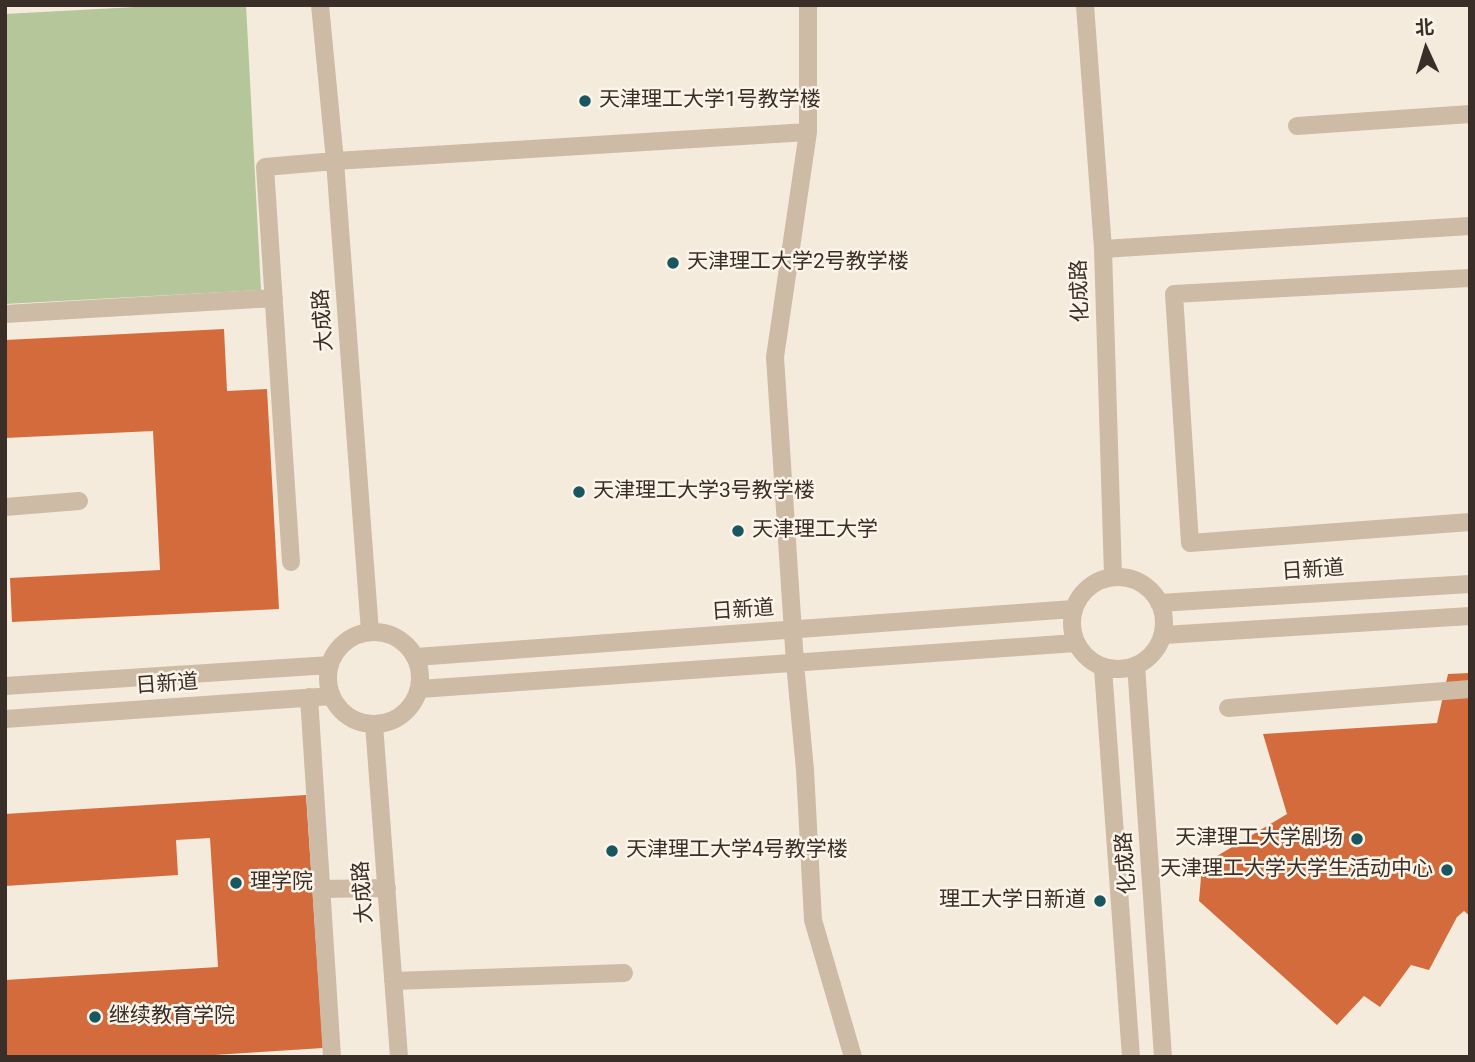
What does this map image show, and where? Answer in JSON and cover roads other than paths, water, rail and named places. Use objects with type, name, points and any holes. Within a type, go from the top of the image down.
[{"type":"street","name":"大成路","points":[[320,5],[335,161],[370,632]]},
{"type":"street","points":[[808,5],[808,132],[775,357],[792,631],[805,770],[813,920],[853,1057]]},
{"type":"street","name":"化成路","points":[[1086,5],[1103,249],[1113,576]]},
{"type":"street","points":[[1297,126],[1470,114]]},
{"type":"street","points":[[291,562],[265,167],[808,132]]},
{"type":"street","points":[[1103,249],[1470,226]]},
{"type":"street","points":[[1470,278],[1174,294],[1190,543],[1470,522]]},
{"type":"street","points":[[5,314],[274,298]]},
{"type":"street","points":[[5,507],[79,501]]},
{"type":"street","points":[[1113,576],[1137,581],[1150,590],[1159,603],[1164,619],[1164,635],[1145,661],[1132,668],[1117,670],[1090,661],[1073,638],[1073,609],[1090,585],[1113,576]]},
{"type":"street","name":"日新道","points":[[1159,603],[1470,584]]},
{"type":"street","name":"日新道","points":[[416,657],[1073,609]]},
{"type":"street","points":[[1164,635],[1470,616]]},
{"type":"street","points":[[378,631],[394,635],[407,644],[416,657],[421,673],[420,689],[413,703],[402,715],[389,722],[360,722],[347,715],[332,696],[328,678],[337,650],[347,640],[362,633],[378,631]]},
{"type":"street","points":[[420,689],[1076,643]]},
{"type":"street","name":"日新道","points":[[5,686],[330,665]]},
{"type":"street","name":"化成路","points":[[1136,665],[1163,1057]]},
{"type":"street","name":"化成路","points":[[1103,667],[1131,1057]]},
{"type":"street","points":[[1228,708],[1470,689]]},
{"type":"street","name":"日新道","points":[[5,719],[332,696]]},
{"type":"street","points":[[309,697],[332,1057]]},
{"type":"street","name":"大成路","points":[[374,724],[399,1057]]},
{"type":"street","points":[[321,889],[387,888]]},
{"type":"street","points":[[393,981],[624,973]]},
{"type":"place","name":"天津理工大学1号教学楼","points":[[585,101]]},
{"type":"place","name":"天津理工大学2号教学楼","points":[[673,263]]},
{"type":"place","name":"天津理工大学3号教学楼","points":[[579,492]]},
{"type":"place","name":"天津理工大学","points":[[738,531]]},
{"type":"place","name":"天津理工大学剧场","points":[[1357,839]]},
{"type":"place","name":"天津理工大学4号教学楼","points":[[612,851]]},
{"type":"place","name":"天津理工大学大学生活动中心","points":[[1447,870]]},
{"type":"place","name":"理学院","points":[[236,883]]},
{"type":"place","name":"理工大学日新道","points":[[1100,901]]},
{"type":"place","name":"继续教育学院","points":[[95,1017]]}]
